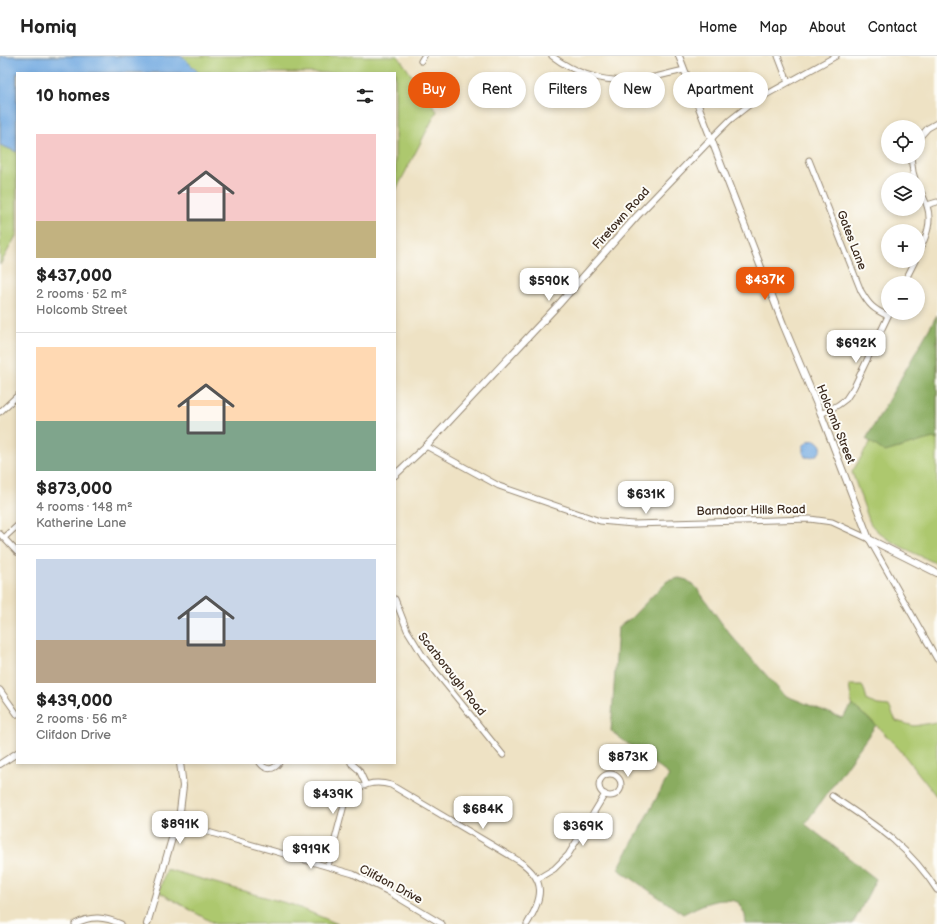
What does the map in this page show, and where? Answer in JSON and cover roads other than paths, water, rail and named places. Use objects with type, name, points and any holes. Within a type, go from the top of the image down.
[{"type":"street","points":[[552,56],[579,72],[600,78],[640,80],[684,70]]},
{"type":"street","name":"Holcomb Street","points":[[679,56],[783,324],[821,414],[870,538],[909,612],[937,659]]},
{"type":"street","points":[[778,56],[788,82]]},
{"type":"street","name":"Firetown Road","points":[[396,474],[426,446],[559,304],[637,216],[730,120],[753,102],[836,56]]},
{"type":"street","points":[[925,131],[937,123]]},
{"type":"street","name":"Gates Lane","points":[[809,160],[861,291],[868,303],[874,308],[881,311]]},
{"type":"street","points":[[925,201],[929,218],[928,232],[925,239]]},
{"type":"street","points":[[927,205],[937,202]]},
{"type":"street","points":[[821,414],[838,405],[846,398],[854,387],[886,320]]},
{"type":"street","points":[[0,412],[16,397]]},
{"type":"street","name":"Barndoor Hills Road","points":[[426,446],[499,486],[600,521],[633,524],[810,519],[832,522],[870,538],[937,572]]},
{"type":"street","points":[[16,527],[2,536],[16,551]]},
{"type":"street","name":"Scarborough Road","points":[[396,602],[407,630],[423,656],[503,755]]},
{"type":"street","points":[[0,690],[16,713]]},
{"type":"street","points":[[0,764],[16,754]]},
{"type":"street","points":[[146,924],[177,823],[182,801],[184,786],[180,764]]},
{"type":"street","points":[[261,764],[270,769],[276,767],[278,764]]},
{"type":"street","points":[[353,764],[359,770],[366,785]]},
{"type":"street","points":[[608,774],[615,775],[621,783],[620,790],[611,795],[605,794],[600,788],[600,781],[608,774]]},
{"type":"street","points":[[328,866],[344,805],[352,792],[374,783],[391,785],[519,861],[534,873],[539,889],[538,903],[527,924]]},
{"type":"street","points":[[537,879],[554,869],[568,855],[605,794]]},
{"type":"street","points":[[832,796],[876,825],[903,847],[921,867],[937,890]]},
{"type":"street","name":"Clifdon Drive","points":[[177,823],[353,874],[371,882],[442,924]]},
{"type":"street","points":[[75,924],[98,917],[121,924]]},
{"type":"water","points":[[0,56],[182,56],[198,72],[16,72],[16,152],[0,145]]},
{"type":"water","points":[[815,440],[819,443],[821,450],[817,455],[805,457],[803,446],[808,441]]}]
